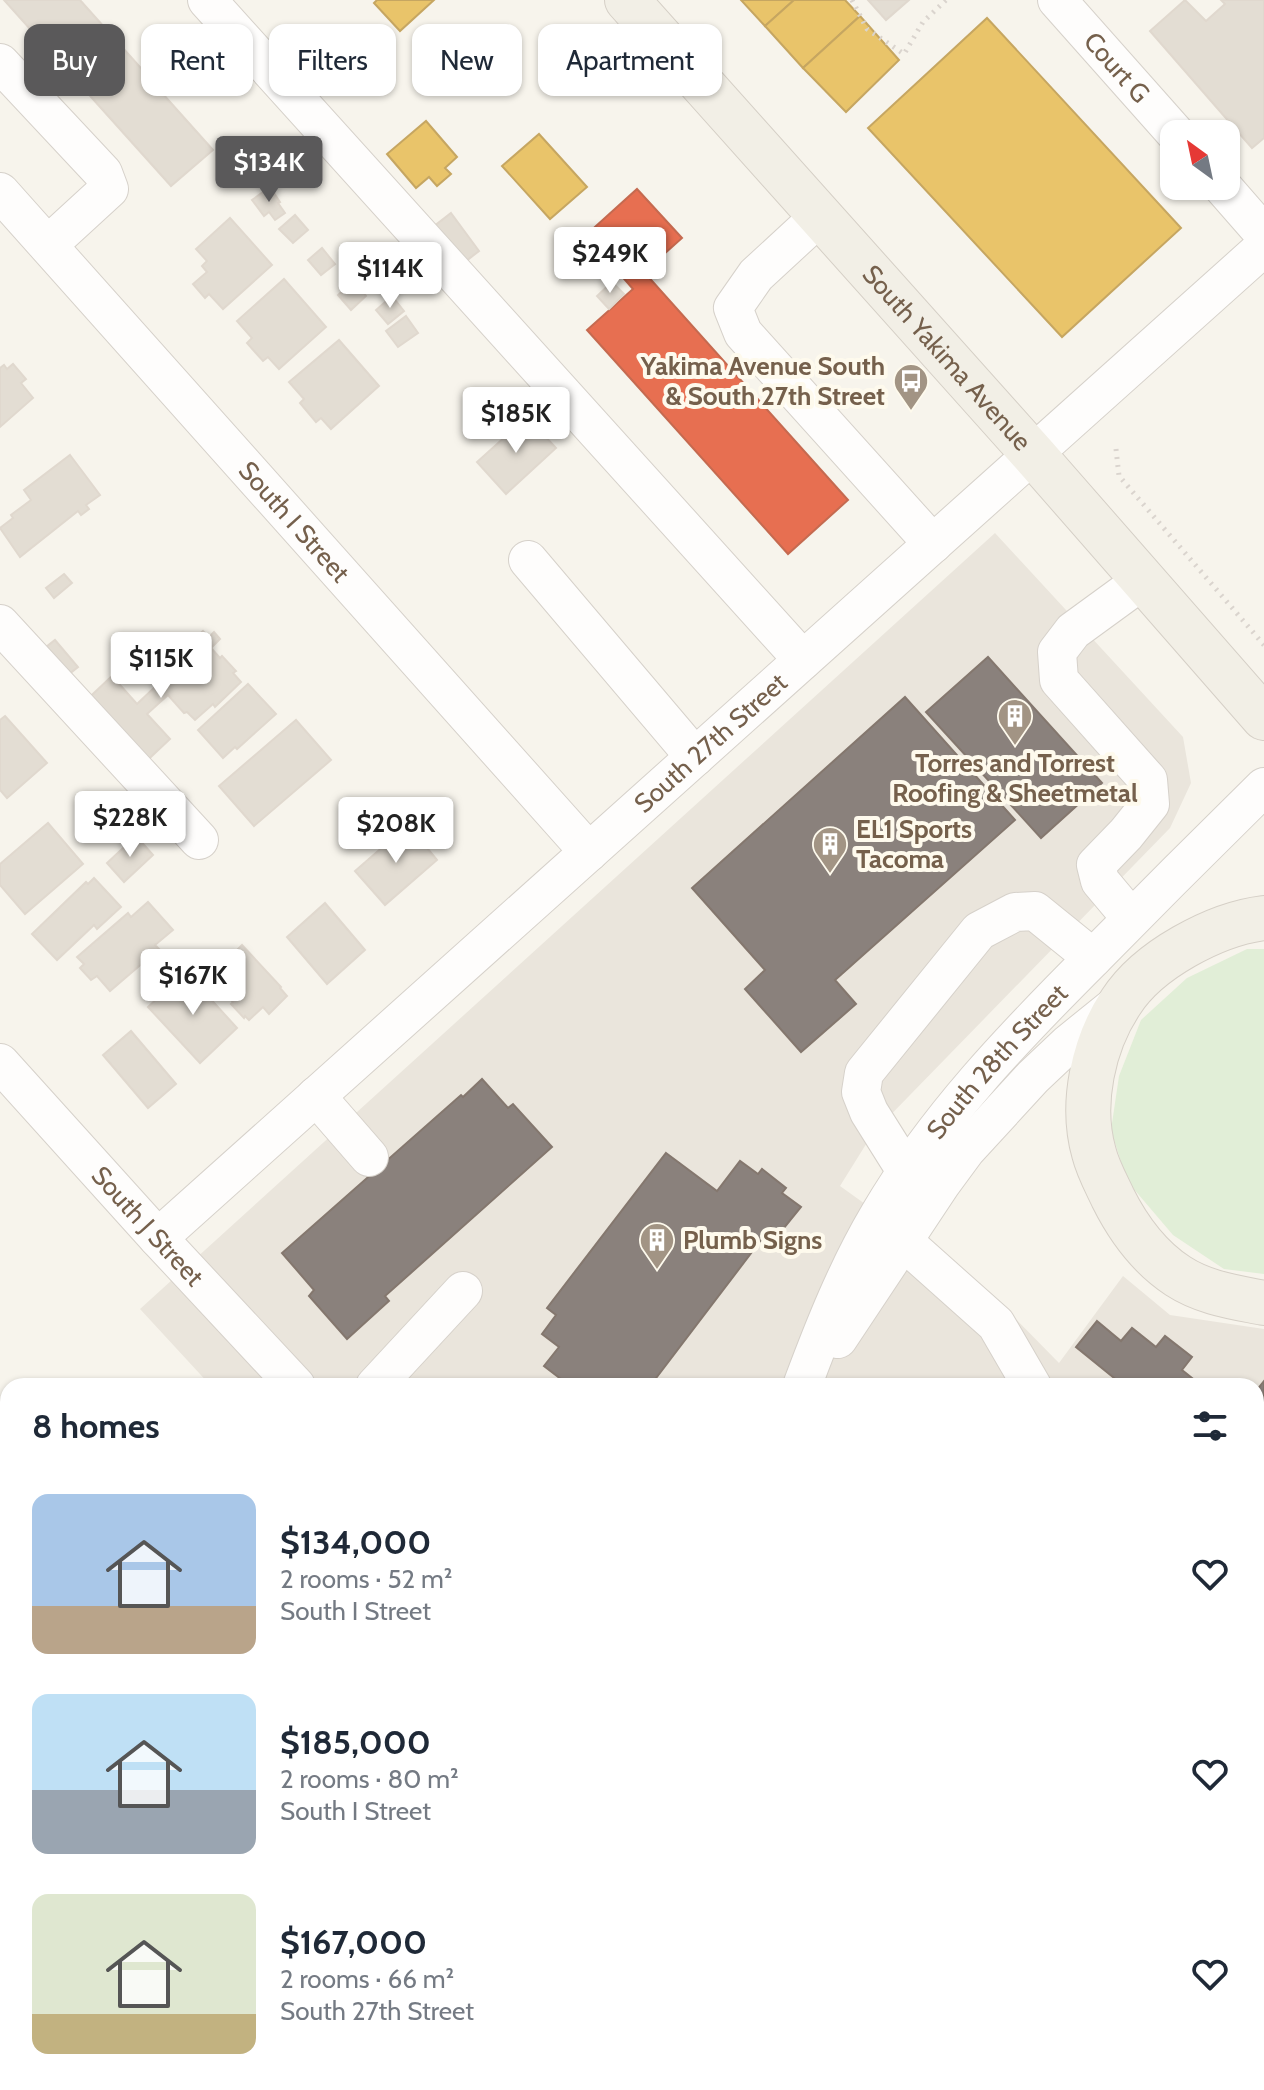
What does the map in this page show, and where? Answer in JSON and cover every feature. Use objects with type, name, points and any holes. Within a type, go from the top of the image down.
[{"type":"main road","name":"South Yakima Avenue","points":[[627,0],[1143,580],[1258,702]]},
{"type":"main road","points":[[1264,918],[1212,933],[1176,952],[1146,975],[1122,1001],[1105,1033],[1094,1064],[1088,1102],[1093,1152],[1100,1171],[1128,1226],[1147,1250],[1179,1277],[1211,1292],[1264,1303]]},
{"type":"street","points":[[207,0],[803,660]]},
{"type":"street","name":"Court G","points":[[1057,0],[1164,120]]},
{"type":"street","points":[[0,63],[103,173],[109,189],[48,245]]},
{"type":"street","name":"South I Street","points":[[0,192],[589,852]]},
{"type":"street","points":[[1234,200],[1264,234]]},
{"type":"street","points":[[820,216],[756,275],[733,308],[743,333],[933,544]]},
{"type":"street","name":"South 27th Street","points":[[158,1238],[1264,247]]},
{"type":"street","points":[[528,560],[695,757]]},
{"type":"street","points":[[1131,918],[1100,881],[1096,865],[1150,804],[1148,780],[1059,680],[1057,652],[1073,631],[1143,580]]},
{"type":"street","points":[[0,624],[199,840]]},
{"type":"street","name":"South 28th Street","points":[[805,1378],[827,1317],[852,1264],[878,1216],[932,1134],[1015,1035],[1264,787]]},
{"type":"street","points":[[906,1171],[869,1112],[861,1092],[864,1073],[979,931],[1015,912],[1035,911],[1093,958]]},
{"type":"street","points":[[808,1378],[966,1150],[996,1115],[1068,1044],[1122,1001]]},
{"type":"street","name":"South J Street","points":[[0,1063],[289,1378]]},
{"type":"street","points":[[316,1096],[369,1157]]},
{"type":"street","points":[[904,1242],[996,1324],[1027,1378]]},
{"type":"street","points":[[382,1378],[463,1291]]},
{"type":"path","points":[[852,0],[867,29],[904,54],[923,22],[946,0]]},
{"type":"path","points":[[1116,449],[1119,476],[1264,645]]},
{"type":"shaded area","points":[[995,533],[1183,737],[1191,783],[1170,828],[873,1133],[840,1186],[992,1295],[1059,1363],[1123,1276],[1170,1315],[1264,1329],[1264,1378],[204,1378],[140,1309]]},
{"type":"green space","points":[[1247,949],[1264,949],[1264,1274],[1224,1269],[1173,1235],[1127,1181],[1111,1130],[1119,1076],[1141,1020],[1187,978]]},
{"type":"building: Homes","points":[[377,0],[434,0],[400,31],[374,3]]},
{"type":"building: Homes","points":[[741,0],[794,0],[765,26]]},
{"type":"building: Homes","points":[[794,0],[845,0],[860,16],[803,68],[765,26]]},
{"type":"building: Homes","points":[[860,16],[899,60],[846,112],[803,68]]},
{"type":"building: Homes","points":[[987,18],[1181,228],[1062,337],[868,128]]},
{"type":"building: Homes","points":[[426,121],[457,157],[445,168],[451,174],[437,186],[429,177],[416,188],[387,154]]},
{"type":"building: Homes","points":[[539,134],[587,187],[550,219],[502,166]]},
{"type":"building: Shops","points":[[637,189],[682,238],[644,272],[848,500],[788,554],[587,330],[633,289],[586,235]]},
{"type":"building: Industry","name":"Torres and Torrest Roofing & Sheetmetal","points":[[988,657],[1102,783],[1041,838],[926,712]]},
{"type":"building: Industry","name":"EL1 Sports Tacoma","points":[[905,697],[1015,820],[835,980],[856,1004],[801,1052],[745,989],[765,970],[692,888]]},
{"type":"building: Industry","points":[[482,1079],[508,1108],[513,1104],[552,1147],[385,1296],[389,1301],[347,1339],[309,1296],[314,1290],[282,1253]]},
{"type":"building: Industry","name":"Plumb Signs","points":[[666,1153],[717,1191],[740,1161],[758,1174],[762,1169],[786,1188],[782,1193],[801,1207],[779,1234],[771,1227],[656,1378],[560,1378],[544,1366],[559,1347],[542,1334],[556,1315],[547,1308]]},
{"type":"building: Industry","points":[[1097,1321],[1121,1341],[1132,1328],[1156,1347],[1165,1336],[1192,1357],[1182,1370],[1192,1378],[1114,1378],[1076,1347]]},
{"type":"building: Other","points":[[4,0],[80,0],[101,24],[26,24]]},
{"type":"building: Other","points":[[868,0],[909,0],[886,20]]},
{"type":"building: Other","points":[[1185,0],[1206,21],[1225,4],[1221,0],[1264,0],[1264,138],[1252,148],[1240,134],[1240,120],[1228,120],[1150,31]]},
{"type":"building: Other","points":[[125,50],[141,68],[141,96],[165,96],[213,150],[171,186],[90,96],[125,96]]},
{"type":"building: Other","points":[[270,187],[285,213],[275,220],[269,212],[264,216],[252,200]]},
{"type":"building: Other","points":[[451,213],[479,251],[461,265],[433,227]]},
{"type":"building: Other","points":[[295,215],[308,230],[293,243],[279,229]]},
{"type":"building: Other","points":[[230,218],[272,265],[223,309],[209,294],[205,298],[193,284],[207,272],[202,266],[207,261],[196,249]]},
{"type":"building: Other","points":[[322,248],[335,264],[321,275],[308,260]]},
{"type":"building: Other","points":[[284,279],[326,327],[279,369],[268,357],[263,361],[247,343],[252,338],[237,321]]},
{"type":"building: Other","points":[[354,281],[366,296],[351,310],[338,295]]},
{"type":"building: Other","points":[[612,282],[624,294],[609,309],[597,296]]},
{"type":"building: Other","points":[[392,296],[404,311],[388,324],[376,310]]},
{"type":"building: Other","points":[[406,316],[418,333],[398,347],[386,331]]},
{"type":"building: Other","points":[[339,340],[379,386],[331,429],[321,418],[316,422],[300,403],[304,399],[289,382]]},
{"type":"building: Other","points":[[13,364],[26,379],[21,383],[33,398],[0,427],[0,368],[4,365],[7,369]]},
{"type":"building: Other","points":[[527,417],[556,448],[506,494],[477,462]]},
{"type":"building: Other","points":[[70,455],[100,495],[86,505],[89,509],[81,515],[78,511],[20,557],[0,528],[31,500],[24,490]]},
{"type":"building: Other","points":[[64,574],[72,583],[54,598],[46,588]]},
{"type":"building: Other","points":[[203,631],[209,637],[214,632],[220,639],[211,648],[236,671],[233,673],[241,682],[215,707],[213,704],[195,720],[168,695],[147,714],[170,739],[136,771],[78,708],[112,676],[137,704],[166,673],[162,668]]},
{"type":"building: Other","points":[[55,640],[78,667],[64,678],[41,651]]},
{"type":"building: Other","points":[[248,684],[276,714],[223,758],[198,730]]},
{"type":"building: Other","points":[[5,716],[47,763],[7,798],[0,790],[0,720]]},
{"type":"building: Other","points":[[296,720],[331,760],[254,826],[219,786]]},
{"type":"building: Other","points":[[48,823],[83,864],[25,914],[0,885],[0,864]]},
{"type":"building: Other","points":[[408,825],[437,860],[385,905],[355,871]]},
{"type":"building: Other","points":[[136,836],[153,855],[124,882],[107,863]]},
{"type":"building: Other","points":[[94,878],[121,907],[97,929],[94,925],[57,960],[32,934]]},
{"type":"building: Other","points":[[148,902],[173,930],[155,945],[159,949],[110,991],[97,976],[91,980],[80,968],[84,964],[77,957],[128,913],[131,917]]},
{"type":"building: Other","points":[[325,903],[365,950],[327,984],[287,937]]},
{"type":"building: Other","points":[[242,945],[287,996],[269,1014],[263,1007],[249,1020],[206,974],[228,953],[231,956]]},
{"type":"building: Other","points":[[186,972],[237,1028],[200,1063],[148,1007]]},
{"type":"building: Other","points":[[131,1031],[176,1084],[148,1108],[103,1055]]},
{"type":"place","name":"Yakima Avenue South & South 27th Street","points":[[911,412]]},
{"type":"place","name":"Torres and Torrest Roofing & Sheetmetal","points":[[1015,747]]},
{"type":"place","name":"EL1 Sports Tacoma","points":[[830,875]]},
{"type":"place","name":"Plumb Signs","points":[[657,1271]]}]
